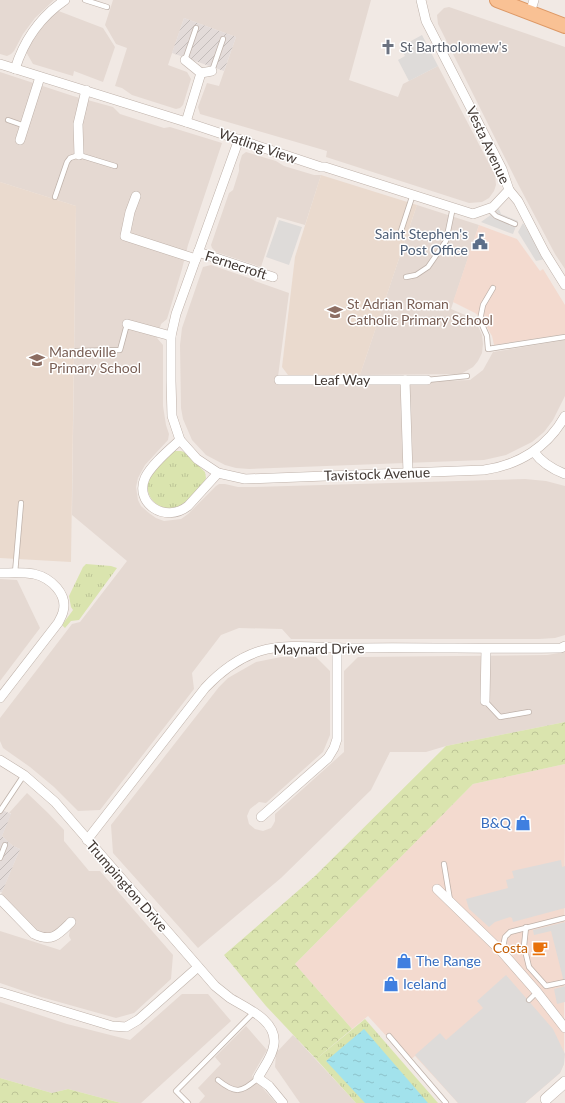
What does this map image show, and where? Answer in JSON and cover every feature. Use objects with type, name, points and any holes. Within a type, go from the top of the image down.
[{"type":"main road","points":[[497,0],[532,7],[565,26]]},
{"type":"street","points":[[15,69],[22,48],[38,23],[57,5],[65,0]]},
{"type":"street","name":"Vesta Avenue","points":[[421,0],[426,21],[502,169],[509,190],[518,201],[545,253],[565,285]]},
{"type":"street","points":[[184,60],[201,73]]},
{"type":"street","name":"Watling View","points":[[0,64],[86,90],[321,167],[413,194],[473,214],[489,209]]},
{"type":"street","points":[[201,73],[212,70]]},
{"type":"street","points":[[186,122],[201,73]]},
{"type":"street","points":[[20,140],[40,76]]},
{"type":"street","points":[[78,155],[78,124],[86,90]]},
{"type":"street","name":"Tavistock Avenue","points":[[239,139],[176,314],[171,336],[170,382],[172,416],[180,440],[197,459],[218,473],[245,479],[484,470],[512,463],[534,452]]},
{"type":"street","points":[[489,209],[493,207],[509,190]]},
{"type":"street","name":"Fernecroft","points":[[136,196],[130,212],[125,236],[273,277]]},
{"type":"street","points":[[127,324],[171,336]]},
{"type":"street","name":"Leaf Way","points":[[279,380],[427,380]]},
{"type":"street","points":[[405,380],[408,473]]},
{"type":"street","points":[[565,416],[549,439],[534,452],[545,464],[565,474]]},
{"type":"street","points":[[180,440],[150,471],[145,479],[143,485],[144,494],[151,506],[157,510],[170,514],[182,510],[188,506],[218,473]]},
{"type":"street","points":[[0,573],[33,574],[42,577],[51,582],[63,597],[63,611],[58,623],[0,698]]},
{"type":"street","name":"Maynard Drive","points":[[87,840],[205,688],[226,669],[249,655],[273,648],[289,647],[442,647],[486,649],[561,648],[565,646]]},
{"type":"street","points":[[262,817],[328,758],[334,748],[337,739],[337,648]]},
{"type":"street","points":[[486,649],[486,701]]},
{"type":"street","name":"Trumpington Drive","points":[[0,760],[24,775],[55,802],[198,967],[225,994],[254,1012],[266,1022],[274,1037],[274,1045],[258,1078]]},
{"type":"street","points":[[437,889],[502,952],[537,992],[565,1028]]},
{"type":"street","points":[[0,899],[34,934],[42,938],[55,937],[71,922]]},
{"type":"street","points":[[0,992],[112,1026],[126,1027],[138,1020],[198,967]]},
{"type":"street","points":[[258,1078],[269,1086],[283,1103]]},
{"type":"street","points":[[545,1102],[565,1082]]},
{"type":"lane","points":[[85,0],[107,7]]},
{"type":"lane","points":[[184,60],[196,28]]},
{"type":"lane","points":[[212,70],[223,38]]},
{"type":"lane","points":[[8,120],[25,126]]},
{"type":"lane","points":[[55,198],[67,162],[70,158],[78,155],[115,166]]},
{"type":"lane","points":[[399,237],[413,194]]},
{"type":"lane","points":[[406,277],[416,275],[428,267],[446,241],[453,207]]},
{"type":"lane","points":[[489,209],[496,216],[515,224]]},
{"type":"lane","points":[[493,288],[483,304],[480,320],[487,336],[488,349],[565,337]]},
{"type":"lane","points":[[76,351],[120,350],[127,324]]},
{"type":"lane","points":[[427,380],[468,376]]},
{"type":"lane","points":[[15,573],[21,504]]},
{"type":"lane","points":[[486,701],[500,717],[529,712]]},
{"type":"lane","points":[[0,811],[24,775]]},
{"type":"lane","points":[[0,858],[5,845]]},
{"type":"lane","points":[[444,864],[450,902]]},
{"type":"lane","points":[[502,952],[504,937],[513,930],[565,918]]},
{"type":"lane","points":[[526,927],[524,946],[529,967],[546,986],[565,982]]},
{"type":"lane","points":[[529,1000],[537,992]]},
{"type":"lane","points":[[188,1103],[176,1091],[254,1012]]},
{"type":"lane","points":[[389,1036],[446,1103]]},
{"type":"lane","points":[[218,1080],[233,1090],[241,1090],[249,1086],[258,1078]]},
{"type":"shaded area","points":[[0,0],[54,0],[35,18],[23,34],[14,51],[7,56],[0,54]]},
{"type":"shaded area","points":[[113,0],[371,0],[349,80],[398,97],[403,84],[438,66],[495,175],[496,185],[494,191],[489,198],[482,202],[469,203],[326,157],[327,151],[200,114],[198,107],[207,83],[219,86],[236,37],[184,18],[168,65],[187,72],[191,79],[183,105],[176,109],[132,95],[122,88],[115,86],[127,48],[116,44],[105,25]]},
{"type":"shaded area","points":[[449,7],[565,47],[565,269],[555,254],[518,184],[438,24],[437,15],[444,8]]},
{"type":"shaded area","points":[[56,10],[103,28],[115,47],[103,82],[74,71],[73,76],[33,64],[25,50],[34,33]]},
{"type":"shaded area","points":[[184,18],[236,37],[224,71],[172,53]]},
{"type":"shaded area","points":[[422,35],[438,66],[409,81],[398,60],[405,56],[400,47]]},
{"type":"shaded area","points":[[0,72],[73,96],[113,107],[120,114],[164,128],[170,127],[222,143],[188,245],[167,319],[161,324],[157,338],[163,345],[163,406],[169,434],[168,440],[145,465],[138,478],[136,487],[138,500],[141,506],[156,518],[164,521],[181,519],[219,484],[238,487],[252,487],[525,479],[546,481],[565,486],[565,635],[555,638],[539,639],[291,639],[282,629],[239,628],[221,635],[192,673],[194,689],[100,810],[78,811],[54,787],[30,767],[3,748],[0,741],[0,718],[72,624],[80,622],[127,561],[72,515],[76,206],[0,182]]},
{"type":"shaded area","points":[[246,152],[276,161],[284,166],[314,175],[321,175],[305,225],[277,217],[261,267],[216,252],[211,245],[229,193],[233,190],[242,155]]},
{"type":"shaded area","name":"St Adrian Roman Catholic Primary School","points":[[321,175],[417,205],[360,375],[288,375],[282,367],[295,257]]},
{"type":"shaded area","name":"Mandeville Primary School","points":[[0,182],[76,206],[71,562],[0,558]]},
{"type":"shaded area","points":[[417,205],[479,225],[451,309],[465,315],[478,326],[482,335],[482,353],[473,367],[461,374],[360,375]]},
{"type":"shaded area","points":[[499,209],[501,214],[518,221],[513,234],[481,222]]},
{"type":"shaded area","points":[[279,220],[302,227],[289,265],[266,257]]},
{"type":"shaded area","points":[[523,223],[545,259],[536,261],[518,232]]},
{"type":"shaded area","points":[[479,225],[517,239],[540,271],[543,269],[565,305],[565,334],[494,345],[492,336],[482,319],[475,313],[453,302]]},
{"type":"shaded area","points":[[211,265],[289,293],[277,384],[397,383],[401,386],[409,386],[414,382],[470,380],[483,370],[493,352],[565,340],[565,396],[553,420],[544,432],[532,442],[506,455],[484,460],[249,469],[225,465],[206,455],[192,440],[183,419],[181,408],[180,345],[182,328],[203,267]]},
{"type":"shaded area","points":[[0,579],[17,580],[40,628],[0,681]]},
{"type":"shaded area","points":[[565,652],[565,722],[446,746],[426,752],[390,752],[371,790],[281,878],[198,948],[113,853],[111,825],[219,687],[228,678],[256,662],[281,657],[316,657],[330,671],[330,735],[323,752],[266,803],[259,802],[250,809],[247,816],[249,824],[255,829],[263,831],[271,828],[275,821],[275,814],[344,752],[344,671],[358,657],[547,655]]},
{"type":"shaded area","points":[[565,764],[564,1064],[560,1073],[525,1103],[458,1103],[415,1056],[409,1061],[368,1016],[352,1029],[295,964],[473,784]]},
{"type":"shaded area","points":[[27,793],[64,830],[64,841],[89,871],[100,871],[173,955],[171,979],[134,1013],[116,1018],[41,997],[0,983],[0,931],[60,950],[71,940],[69,936],[70,929],[44,935],[33,928],[1,894],[20,849],[13,846],[2,836],[11,813],[9,813]]},
{"type":"shaded area","points":[[0,809],[11,814],[2,836],[13,846],[20,849],[2,892],[0,892]]},
{"type":"shaded area","points":[[561,860],[562,867],[565,866],[565,908],[513,922],[512,918],[510,917],[495,922],[489,927],[469,909],[466,899],[508,888],[506,880],[514,878],[512,871]]},
{"type":"shaded area","points":[[565,922],[565,986],[551,931],[534,935],[533,930]]},
{"type":"shaded area","points":[[506,975],[553,1029],[565,1054],[564,1064],[560,1073],[525,1103],[458,1103],[415,1055],[440,1033],[446,1040],[483,1008],[477,1001]]},
{"type":"shaded area","points":[[565,986],[565,1002],[557,1004],[554,989]]},
{"type":"shaded area","points":[[182,994],[208,994],[231,1021],[141,1103],[121,1103],[68,1089],[52,1093],[0,1078],[0,1002],[67,1024],[130,1040]]},
{"type":"shaded area","points":[[246,1026],[267,1050],[252,1076],[276,1103],[199,1103],[205,1096],[198,1088],[221,1064],[215,1057]]},
{"type":"shaded area","points":[[293,1035],[356,1103],[300,1103],[275,1067],[276,1053]]},
{"type":"green space","points":[[174,451],[184,452],[205,472],[206,478],[185,503],[176,508],[169,509],[163,508],[153,501],[149,495],[148,482],[164,460]]},
{"type":"green space","points":[[86,564],[111,566],[117,568],[79,620],[71,621],[65,628],[62,625],[73,610],[69,596],[83,567]]},
{"type":"green space","points":[[565,722],[565,764],[473,784],[295,964],[352,1029],[316,1059],[266,1006],[224,955],[315,876],[446,746]]},
{"type":"green space","points":[[365,1019],[438,1103],[356,1103],[316,1059]]},
{"type":"green space","points":[[0,1078],[52,1093],[68,1089],[121,1103],[0,1103]]},
{"type":"water","points":[[364,1029],[428,1103],[365,1103],[326,1061]]},
{"type":"place","name":"St Bartholomew's","points":[[388,47]]},
{"type":"place","name":"Saint Stephen's Post Office","points":[[480,242]]},
{"type":"place","name":"St Adrian Roman Catholic Primary School","points":[[335,312]]},
{"type":"place","name":"Mandeville Primary School","points":[[37,360]]},
{"type":"place","name":"B&Q","points":[[523,823]]},
{"type":"place","name":"Costa","points":[[540,948]]},
{"type":"place","name":"The Range","points":[[404,961]]},
{"type":"place","name":"Iceland","points":[[391,984]]}]
